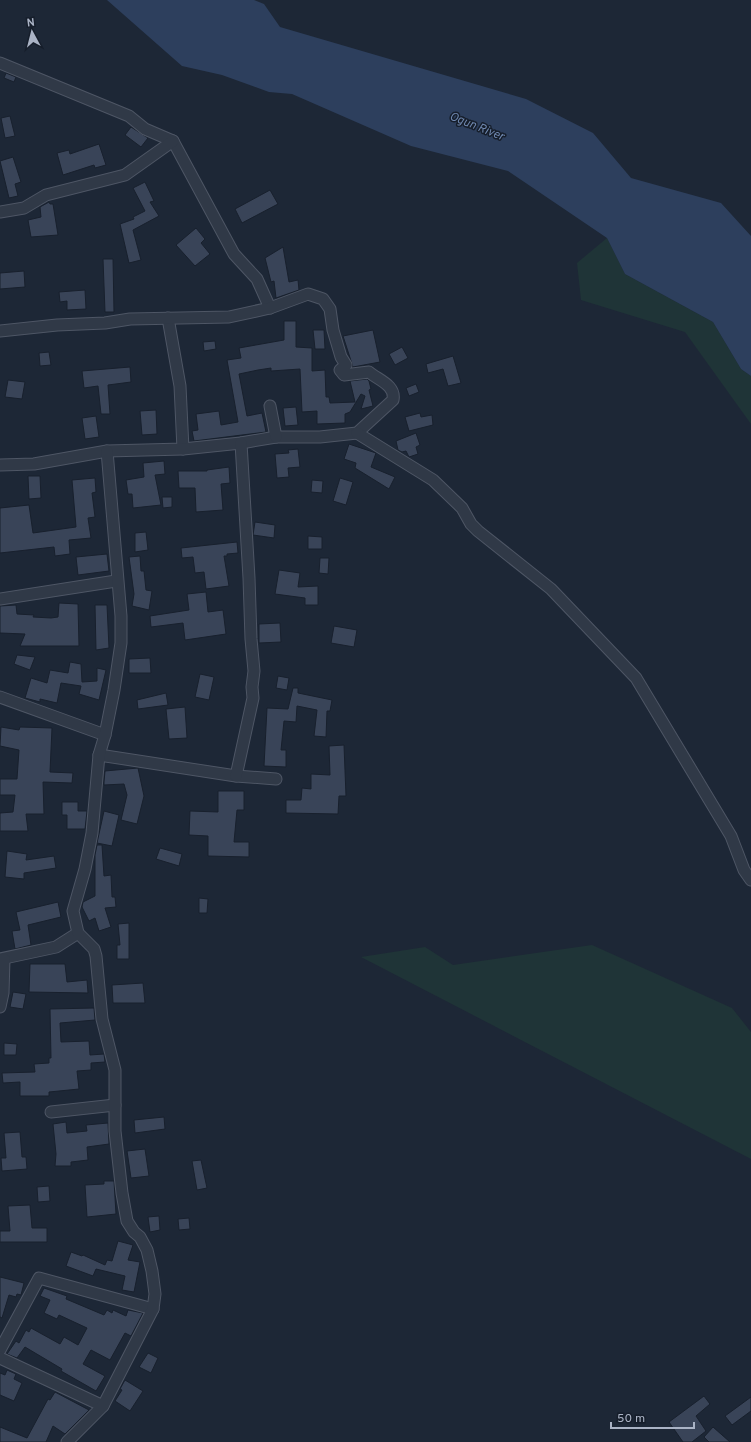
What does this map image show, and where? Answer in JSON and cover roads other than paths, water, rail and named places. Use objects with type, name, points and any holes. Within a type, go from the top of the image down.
[{"type":"street","points":[[0,63],[129,116],[145,129],[173,141],[234,254],[257,279],[270,308]]},
{"type":"street","points":[[0,212],[24,208],[46,195],[125,175],[173,141]]},
{"type":"street","points":[[0,331],[58,325],[105,323],[130,319],[229,317],[270,308],[308,294],[323,299],[330,309],[333,330],[341,357],[346,365],[340,370],[344,375],[368,372],[392,390],[393,400],[357,433],[320,437],[276,437],[241,443],[183,449],[107,450],[34,464],[0,465]]},
{"type":"street","points":[[168,318],[180,386],[183,449]]},
{"type":"street","points":[[270,406],[276,437]]},
{"type":"street","points":[[357,433],[433,480],[462,508],[471,524],[478,531],[551,589],[636,678],[730,836],[744,870],[751,880]]},
{"type":"street","points":[[236,776],[253,698],[252,687],[254,671],[241,443]]},
{"type":"street","points":[[66,1442],[103,1406],[153,1309],[155,1294],[147,1250],[140,1237],[134,1232],[127,1221],[123,1200],[115,1131],[115,1070],[102,1019],[96,956],[94,949],[78,933],[73,910],[84,873],[92,833],[99,755],[105,735],[114,690],[121,644],[107,450]]},
{"type":"street","points":[[0,599],[116,582]]},
{"type":"street","points":[[0,697],[105,735]]},
{"type":"street","points":[[99,755],[236,776],[276,779]]},
{"type":"street","points":[[0,1007],[3,993],[2,959],[56,948],[78,933]]},
{"type":"street","points":[[51,1112],[115,1105]]},
{"type":"street","points":[[0,1350],[39,1278],[153,1309]]},
{"type":"street","points":[[0,1358],[103,1406]]},
{"type":"water","name":"Ogun River","points":[[107,0],[254,0],[264,4],[280,27],[526,99],[593,133],[631,178],[721,203],[751,236],[751,376],[741,369],[713,322],[625,274],[607,238],[508,171],[411,146],[292,94],[269,92],[222,75],[182,66]]}]
